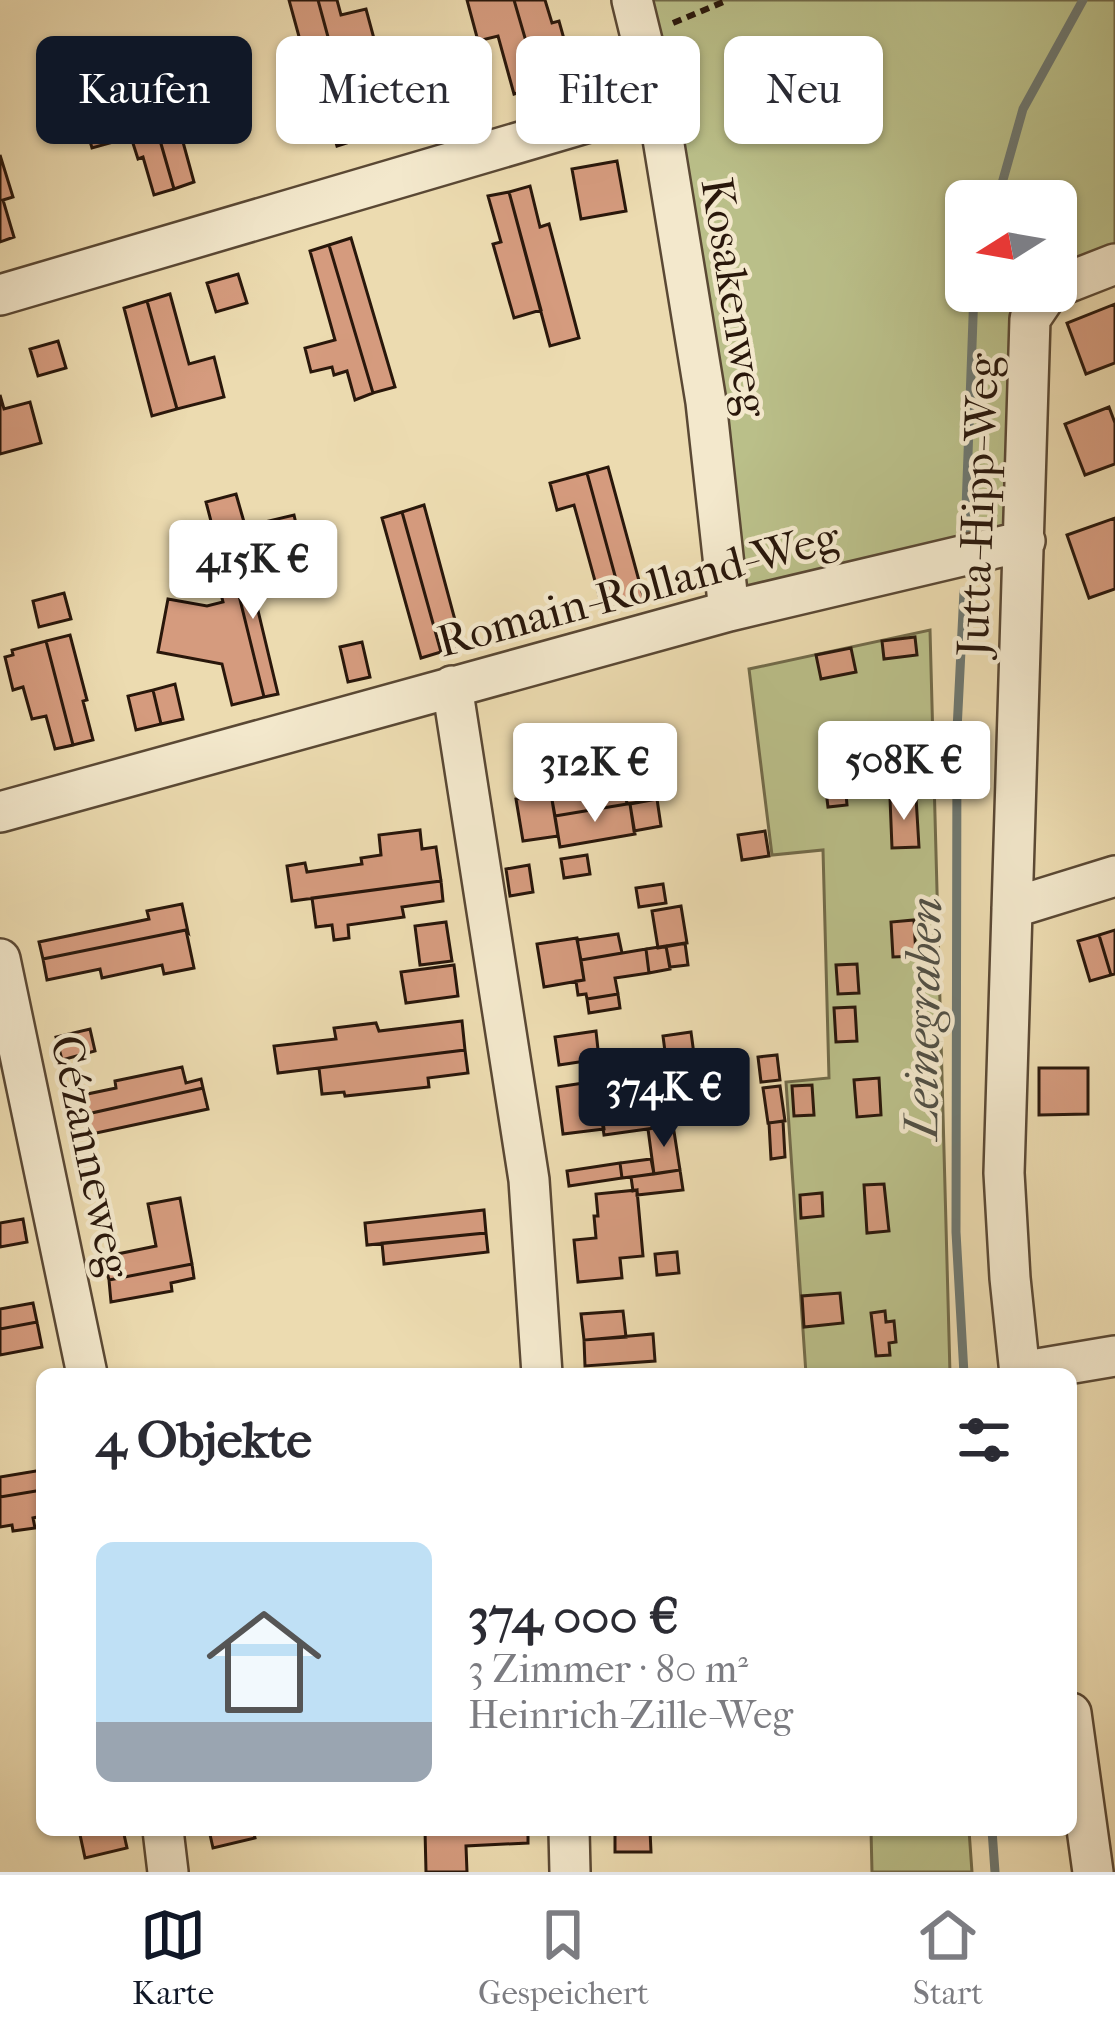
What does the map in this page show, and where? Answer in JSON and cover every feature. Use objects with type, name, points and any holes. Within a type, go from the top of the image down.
[{"type":"street","points":[[0,295],[516,143]]},
{"type":"street","name":"Kosakenweg","points":[[664,144],[706,402],[729,610]]},
{"type":"street","points":[[1077,279],[1115,264]]},
{"type":"street","name":"Jutta-Hipp-Weg","points":[[1019,1368],[1004,1173],[1030,319],[1035,312]]},
{"type":"street","name":"Romain-Rolland-Weg","points":[[0,812],[729,610],[1024,541]]},
{"type":"street","points":[[452,686],[529,1180],[542,1368]]},
{"type":"street","points":[[1012,908],[1115,876]]},
{"type":"street","name":"Cézanneweg","points":[[0,959],[86,1368]]},
{"type":"street","points":[[1048,1368],[1115,1356]]},
{"type":"street","points":[[1077,1734],[1101,1819],[1093,1872]]},
{"type":"street","points":[[164,1836],[168,1872]]},
{"type":"street","points":[[569,1836],[570,1872]]},
{"type":"path","points":[[637,18],[728,0]]},
{"type":"green space","points":[[640,0],[1115,0],[1115,244],[1077,259],[1077,180],[945,180],[945,312],[1026,312],[1009,533],[739,594],[664,144],[700,144],[700,36],[646,36]]},
{"type":"green space","points":[[930,630],[950,1368],[806,1368],[786,1082],[829,1078],[823,850],[772,855],[749,669]]},
{"type":"green space","points":[[871,1836],[969,1836],[972,1872],[872,1872]]},
{"type":"building","points":[[289,0],[318,0],[328,36],[299,36]]},
{"type":"building","points":[[318,0],[337,0],[341,15],[366,9],[373,36],[328,36]]},
{"type":"building","points":[[467,0],[514,0],[524,36],[516,36],[516,93],[498,36],[477,36]]},
{"type":"building","points":[[514,0],[545,0],[552,23],[559,21],[563,36],[524,36]]},
{"type":"building","points":[[133,144],[161,144],[174,189],[154,195],[143,157],[138,159]]},
{"type":"building","points":[[161,144],[184,144],[194,182],[174,189]]},
{"type":"building","points":[[0,155],[13,197],[3,200],[14,237],[0,242]]},
{"type":"building","points":[[617,161],[626,211],[581,219],[572,169]]},
{"type":"building","points":[[530,186],[540,227],[549,224],[579,338],[550,346],[509,192]]},
{"type":"building","points":[[509,192],[541,310],[514,318],[493,244],[501,242],[488,196]]},
{"type":"building","points":[[351,238],[395,387],[373,393],[329,245]]},
{"type":"building","points":[[329,245],[373,393],[355,400],[347,371],[334,375],[332,367],[311,372],[305,348],[335,340],[310,251]]},
{"type":"building","points":[[238,274],[247,303],[216,312],[207,283]]},
{"type":"building","points":[[170,294],[189,364],[214,357],[224,397],[177,409],[147,301]]},
{"type":"building","points":[[147,301],[177,409],[152,416],[124,308]]},
{"type":"building","points":[[1115,304],[1115,363],[1086,374],[1067,323]]},
{"type":"building","points":[[58,341],[66,368],[38,376],[30,349]]},
{"type":"building","points":[[0,395],[4,409],[30,402],[41,443],[0,454]]},
{"type":"building","points":[[1109,407],[1115,423],[1115,464],[1085,475],[1065,424]]},
{"type":"building","points":[[608,467],[644,599],[623,605],[587,473]]},
{"type":"building","points":[[587,473],[623,605],[603,610],[574,505],[557,510],[550,483]]},
{"type":"building","points":[[236,494],[244,522],[213,529],[206,502]]},
{"type":"building","points":[[424,505],[462,646],[441,652],[402,512]]},
{"type":"building","points":[[402,512],[441,652],[421,658],[382,518]]},
{"type":"building","points":[[294,515],[300,541],[287,544],[289,556],[267,562],[264,549],[258,551],[252,525]]},
{"type":"building","points":[[1115,518],[1115,589],[1089,598],[1067,535]]},
{"type":"building","points":[[243,548],[278,694],[264,697],[228,551]]},
{"type":"building","points":[[228,551],[264,697],[232,705],[222,664],[158,652],[168,599],[207,606],[223,602],[211,555]]},
{"type":"building","points":[[64,593],[71,619],[39,627],[33,601]]},
{"type":"building","points":[[70,635],[93,740],[73,745],[46,641]]},
{"type":"building","points":[[915,637],[917,655],[884,659],[882,641]]},
{"type":"building","points":[[46,641],[73,745],[55,749],[46,716],[32,719],[23,687],[13,690],[5,657],[13,655],[12,650]]},
{"type":"building","points":[[362,642],[370,677],[348,682],[340,647]]},
{"type":"building","points":[[851,648],[856,672],[821,679],[816,655]]},
{"type":"building","points":[[175,684],[183,719],[161,724],[153,690]]},
{"type":"building","points":[[153,690],[161,724],[136,730],[128,696]]},
{"type":"building","points":[[654,727],[659,751],[632,757],[626,733]]},
{"type":"building","points":[[576,742],[579,765],[555,770],[551,746]]},
{"type":"building","points":[[647,775],[651,800],[627,804],[623,779]]},
{"type":"building","points":[[623,777],[627,804],[555,816],[551,794],[534,796],[533,792]]},
{"type":"building","points":[[845,782],[847,805],[828,807],[825,783]]},
{"type":"building","points":[[551,794],[558,836],[523,841],[516,799]]},
{"type":"building","points":[[916,797],[919,847],[892,848],[890,798]]},
{"type":"building","points":[[657,799],[661,826],[634,831],[630,804]]},
{"type":"building","points":[[630,804],[635,834],[560,847],[555,816]]},
{"type":"building","points":[[420,830],[422,849],[436,847],[441,881],[292,901],[287,866],[305,863],[307,872],[362,864],[361,858],[381,855],[379,835]]},
{"type":"building","points":[[765,831],[769,856],[742,860],[738,835]]},
{"type":"building","points":[[587,855],[590,874],[564,878],[561,859]]},
{"type":"building","points":[[529,865],[533,892],[510,896],[506,869]]},
{"type":"building","points":[[441,881],[443,901],[402,907],[404,917],[348,925],[349,938],[334,940],[332,925],[316,927],[312,898]]},
{"type":"building","points":[[663,884],[666,903],[639,907],[636,888]]},
{"type":"building","points":[[182,904],[188,932],[43,959],[39,942],[149,919],[147,911]]},
{"type":"building","points":[[681,906],[687,943],[658,948],[652,911]]},
{"type":"building","points":[[914,920],[916,956],[893,957],[891,922]]},
{"type":"building","points":[[446,922],[452,961],[420,965],[415,926]]},
{"type":"building","points":[[186,930],[194,968],[164,974],[162,965],[102,978],[100,969],[47,980],[43,959]]},
{"type":"building","points":[[1115,930],[1115,974],[1111,975],[1099,935]]},
{"type":"building","points":[[618,934],[622,953],[581,960],[577,940]]},
{"type":"building","points":[[1099,935],[1111,975],[1090,981],[1078,941]]},
{"type":"building","points":[[577,938],[584,980],[544,987],[537,944]]},
{"type":"building","points":[[685,943],[688,965],[670,967],[666,946]]},
{"type":"building","points":[[666,946],[670,969],[649,973],[646,949]]},
{"type":"building","points":[[646,949],[649,973],[615,978],[618,994],[587,999],[586,994],[578,995],[576,981],[584,980],[581,960]]},
{"type":"building","points":[[857,964],[859,993],[838,994],[836,965]]},
{"type":"building","points":[[454,965],[458,996],[406,1003],[401,972]]},
{"type":"building","points":[[618,994],[620,1008],[589,1013],[587,999]]},
{"type":"building","points":[[855,1007],[857,1041],[836,1042],[834,1008]]},
{"type":"building","points":[[462,1021],[465,1050],[278,1073],[274,1046],[336,1039],[334,1028],[376,1023],[379,1031]]},
{"type":"building","points":[[90,1029],[95,1051],[62,1060],[56,1037]]},
{"type":"building","points":[[596,1031],[599,1059],[559,1065],[555,1037]]},
{"type":"building","points":[[691,1032],[699,1092],[600,1106],[596,1077],[667,1067],[663,1036]]},
{"type":"building","points":[[465,1050],[468,1073],[428,1078],[429,1087],[322,1094],[319,1068]]},
{"type":"building","points":[[777,1055],[780,1080],[761,1082],[758,1057]]},
{"type":"building","points":[[182,1067],[186,1083],[201,1079],[203,1088],[83,1115],[78,1096],[116,1088],[115,1081]]},
{"type":"building","points":[[1039,1068],[1088,1068],[1088,1114],[1039,1115]]},
{"type":"building","points":[[879,1078],[881,1115],[857,1117],[854,1080]]},
{"type":"building","points":[[597,1081],[604,1129],[563,1134],[557,1087]]},
{"type":"building","points":[[812,1085],[814,1115],[794,1116],[792,1086]]},
{"type":"building","points":[[780,1086],[785,1121],[768,1123],[763,1088]]},
{"type":"building","points":[[203,1088],[208,1109],[87,1135],[83,1115]]},
{"type":"building","points":[[665,1097],[669,1126],[604,1135],[600,1106]]},
{"type":"building","points":[[783,1121],[785,1157],[771,1159],[769,1123]]},
{"type":"building","points":[[673,1125],[680,1170],[654,1174],[648,1129]]},
{"type":"building","points":[[651,1159],[654,1174],[622,1178],[620,1163]]},
{"type":"building","points":[[620,1163],[622,1178],[569,1186],[567,1171]]},
{"type":"building","points":[[680,1170],[683,1190],[637,1195],[633,1191],[631,1177]]},
{"type":"building","points":[[884,1184],[889,1231],[867,1233],[864,1185]]},
{"type":"building","points":[[637,1190],[643,1256],[620,1258],[622,1278],[578,1282],[574,1240],[596,1238],[596,1194]]},
{"type":"building","points":[[822,1193],[823,1216],[801,1218],[800,1195]]},
{"type":"building","points":[[180,1198],[192,1264],[109,1280],[103,1257],[156,1246],[148,1204]]},
{"type":"building","points":[[484,1210],[486,1233],[367,1245],[365,1223]]},
{"type":"building","points":[[23,1219],[27,1242],[0,1247],[0,1223]]},
{"type":"building","points":[[486,1233],[488,1252],[384,1264],[382,1243]]},
{"type":"building","points":[[677,1252],[679,1273],[657,1275],[655,1254]]},
{"type":"building","points":[[192,1264],[194,1278],[171,1283],[172,1291],[111,1302],[109,1280]]},
{"type":"building","points":[[840,1293],[843,1323],[804,1327],[802,1296]]},
{"type":"building","points":[[33,1303],[37,1322],[0,1329],[0,1309]]},
{"type":"building","points":[[623,1311],[626,1337],[584,1340],[581,1314]]},
{"type":"building","points":[[885,1311],[886,1322],[894,1321],[896,1342],[889,1343],[890,1355],[876,1356],[871,1313]]},
{"type":"building","points":[[37,1322],[42,1347],[0,1355],[0,1329]]},
{"type":"building","points":[[653,1334],[655,1361],[585,1366],[584,1340]]},
{"type":"building","points":[[36,1471],[36,1491],[0,1497],[0,1477]]},
{"type":"building","points":[[36,1491],[35,1528],[13,1531],[12,1525],[0,1527],[0,1497]]},
{"type":"building","points":[[80,1836],[124,1836],[127,1848],[85,1858]]},
{"type":"building","points":[[210,1836],[254,1836],[255,1838],[213,1848]]},
{"type":"building","points":[[425,1836],[528,1836],[528,1843],[466,1846],[467,1872],[426,1872]]},
{"type":"building","points":[[615,1836],[650,1836],[651,1852],[615,1852]]},
{"type":"waterway","name":"Leinegraben","points":[[1003,180],[1023,109],[1083,0]]},
{"type":"waterway","name":"Leinegraben","points":[[965,536],[973,312]]},
{"type":"waterway","name":"Leinegraben","points":[[964,591],[957,730],[956,1232],[964,1368]]},
{"type":"waterway","name":"Leinegraben","points":[[992,1836],[995,1872]]}]
